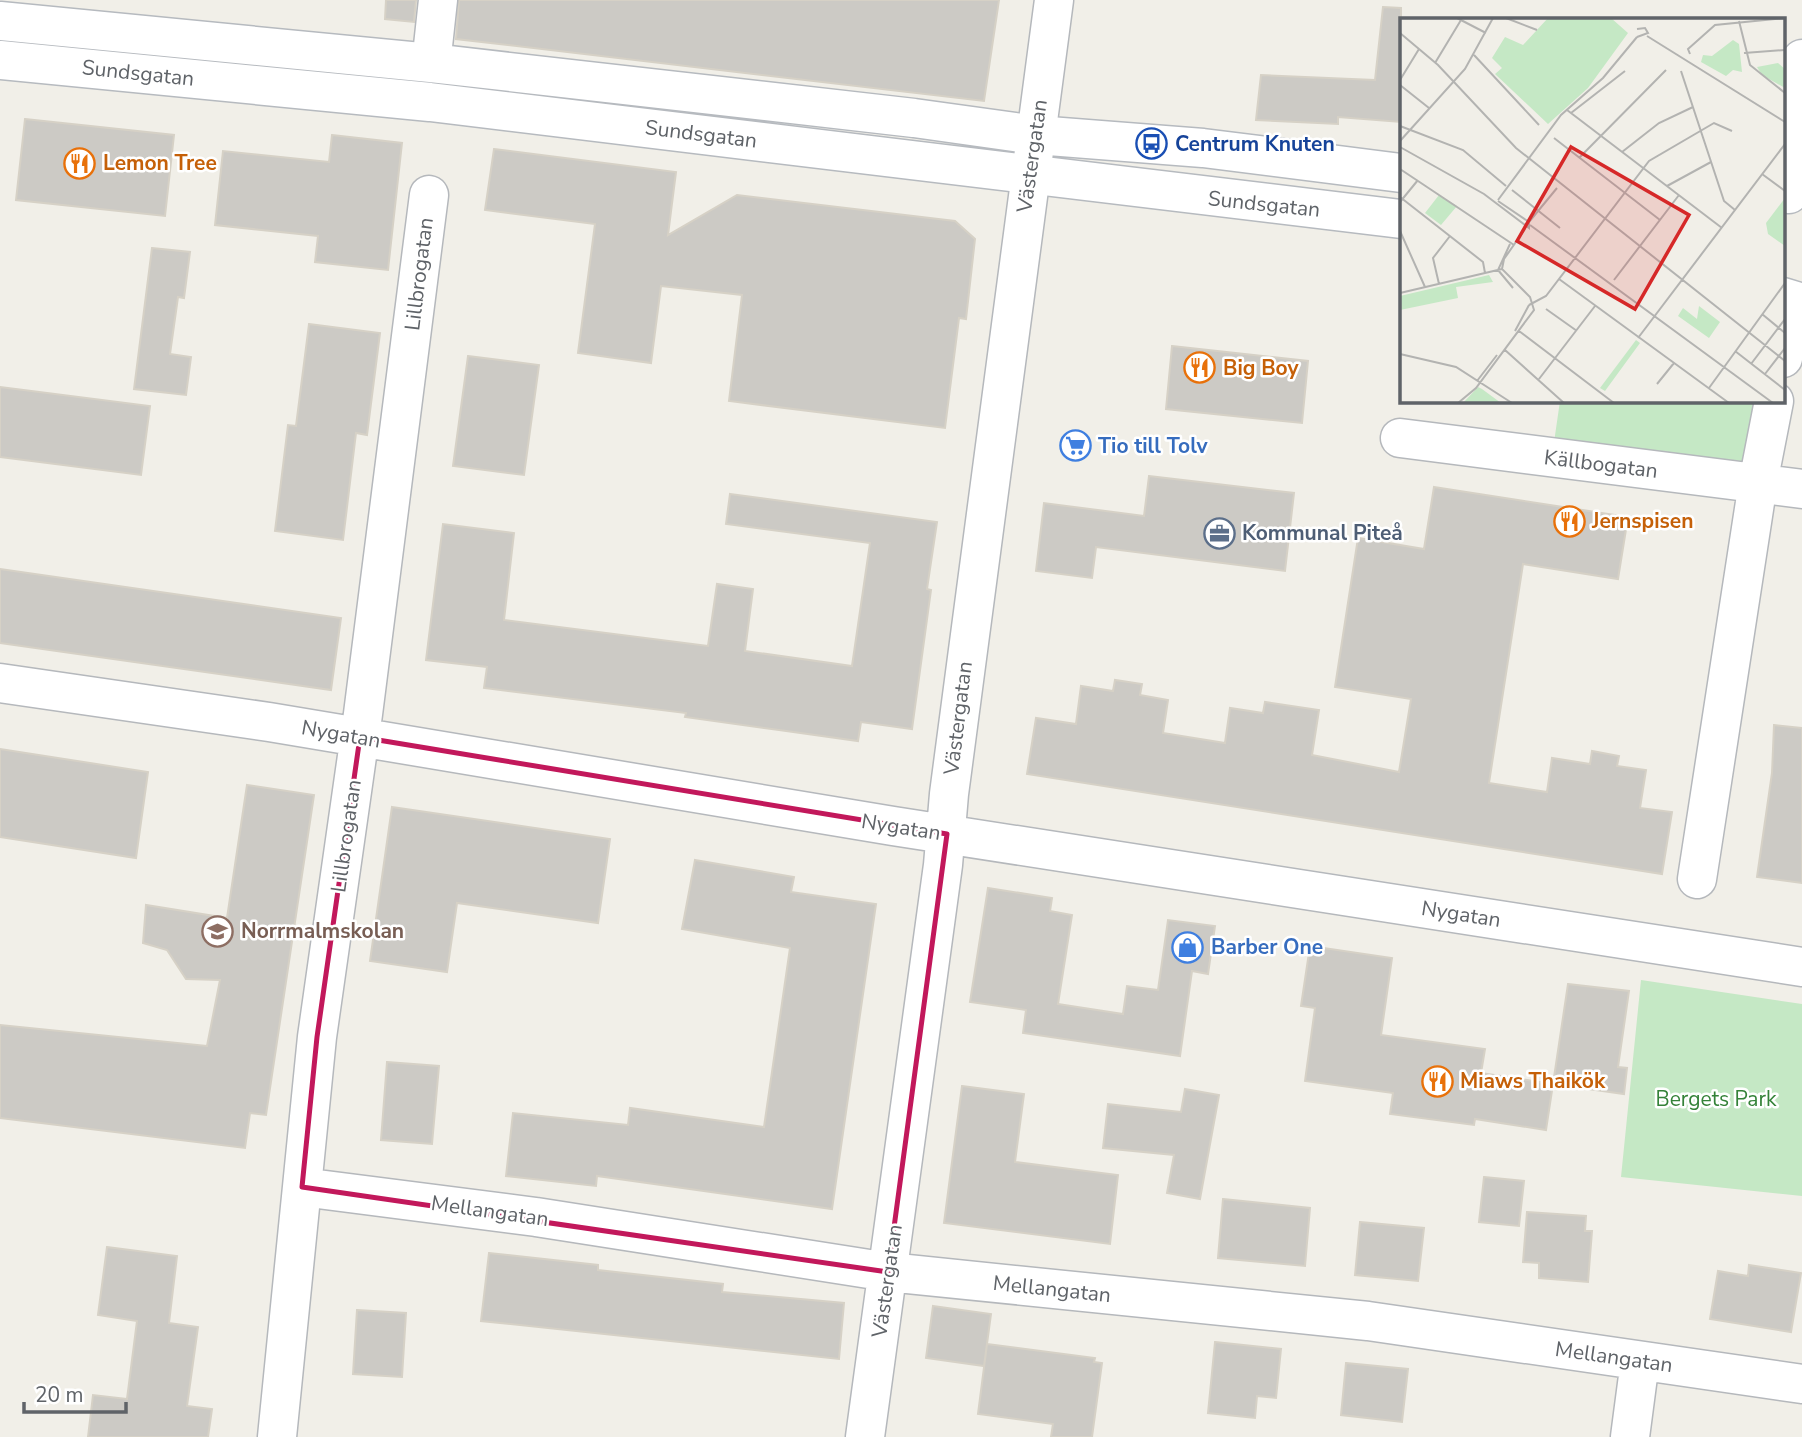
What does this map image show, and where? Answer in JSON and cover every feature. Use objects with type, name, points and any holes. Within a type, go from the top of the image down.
[{"type":"street","points":[[433,46],[438,0]]},
{"type":"street","name":"Västergatan","points":[[865,1437],[947,834],[948,794],[1054,0]]},
{"type":"street","name":"Sundsgatan","points":[[0,21],[431,63],[914,118],[1036,135],[1203,148],[1400,173]]},
{"type":"street","points":[[1791,195],[1802,59]]},
{"type":"street","name":"Sundsgatan","points":[[0,60],[430,102],[1400,219]]},
{"type":"street","name":"Lillbrogatan","points":[[277,1437],[317,1037],[360,737],[429,195]]},
{"type":"street","points":[[1784,352],[1793,301]]},
{"type":"street","points":[[1697,879],[1758,483],[1774,402]]},
{"type":"street","name":"Källbogatan","points":[[1399,438],[1802,489]]},
{"type":"street","name":"Nygatan","points":[[0,683],[360,737],[947,834],[1802,967]]},
{"type":"street","name":"Mellangatan","points":[[302,1187],[536,1217],[888,1272],[1368,1321],[1802,1384]]},
{"type":"street","points":[[1630,1437],[1640,1361]]},
{"type":"highlighted area","points":[[360,737],[947,834],[888,1272],[302,1187],[317,1037]]},
{"type":"green space","points":[[1560,402],[1763,402],[1744,470],[1552,456]]},
{"type":"green space","name":"Bergets Park","points":[[1641,980],[1802,1004],[1802,1196],[1621,1177]]},
{"type":"building","points":[[386,0],[416,0],[414,22],[385,19]]},
{"type":"building","points":[[459,0],[999,0],[984,101],[456,39]]},
{"type":"building","points":[[1383,7],[1401,8],[1400,122],[1338,117],[1338,124],[1256,120],[1261,75],[1375,80]]},
{"type":"building","points":[[25,119],[174,135],[165,216],[16,200]]},
{"type":"building","points":[[332,135],[402,143],[388,270],[315,262],[318,236],[215,225],[223,151],[329,162]]},
{"type":"building","points":[[494,149],[676,172],[668,235],[737,195],[955,221],[975,239],[966,319],[959,318],[945,428],[729,401],[742,295],[661,286],[651,363],[578,353],[595,224],[485,210]]},
{"type":"building","points":[[152,248],[190,252],[184,298],[178,297],[170,354],[191,357],[186,395],[134,389]]},
{"type":"building","points":[[309,324],[380,333],[367,435],[356,433],[343,540],[275,531],[288,425],[296,426]]},
{"type":"building","points":[[1172,346],[1308,361],[1302,423],[1166,409]]},
{"type":"building","points":[[468,356],[539,365],[524,475],[453,466]]},
{"type":"building","points":[[0,387],[150,406],[141,475],[0,457]]},
{"type":"building","points":[[1149,476],[1294,493],[1285,571],[1096,547],[1092,578],[1036,571],[1044,503],[1144,516]]},
{"type":"building","points":[[1434,487],[1628,517],[1618,579],[1523,564],[1489,783],[1547,792],[1552,758],[1590,764],[1592,751],[1619,756],[1617,766],[1646,770],[1640,808],[1672,812],[1662,874],[1027,774],[1036,718],[1076,724],[1081,686],[1113,691],[1115,680],[1142,684],[1140,695],[1168,700],[1163,733],[1225,743],[1230,708],[1263,713],[1265,702],[1319,710],[1312,755],[1399,772],[1411,699],[1335,687],[1358,538],[1424,549]]},
{"type":"building","points":[[730,494],[937,522],[927,589],[931,590],[912,729],[861,722],[858,741],[685,717],[686,713],[484,688],[487,667],[426,660],[443,524],[514,533],[504,620],[708,646],[717,584],[753,589],[745,651],[852,666],[870,543],[726,524]]},
{"type":"building","points":[[0,569],[341,618],[331,690],[0,643]]},
{"type":"building","points":[[1774,725],[1802,728],[1802,883],[1757,877],[1772,773]]},
{"type":"building","points":[[0,749],[148,772],[136,858],[0,837]]},
{"type":"building","points":[[247,785],[314,795],[266,1115],[250,1113],[245,1148],[0,1118],[0,1025],[207,1046],[220,980],[186,979],[167,950],[143,943],[146,905],[227,918]]},
{"type":"building","points":[[392,807],[610,839],[598,923],[457,903],[447,972],[370,961]]},
{"type":"building","points":[[695,860],[794,877],[791,892],[876,904],[832,1209],[597,1176],[596,1186],[506,1176],[513,1113],[628,1125],[630,1108],[764,1127],[790,948],[682,929]]},
{"type":"building","points":[[988,888],[1052,898],[1050,911],[1072,915],[1058,1004],[1123,1014],[1127,986],[1158,990],[1168,920],[1215,926],[1208,974],[1192,971],[1180,1056],[1023,1033],[1026,1010],[970,1002]]},
{"type":"building","points":[[1310,946],[1392,958],[1381,1035],[1485,1049],[1481,1073],[1553,1084],[1546,1130],[1475,1119],[1474,1125],[1390,1114],[1393,1093],[1305,1081],[1315,1008],[1301,1006]]},
{"type":"building","points":[[1568,984],[1629,991],[1618,1067],[1627,1068],[1624,1094],[1553,1084]]},
{"type":"building","points":[[387,1062],[439,1066],[432,1144],[381,1140]]},
{"type":"building","points":[[962,1086],[1024,1094],[1015,1162],[1118,1175],[1110,1244],[944,1223]]},
{"type":"building","points":[[1185,1089],[1219,1095],[1200,1199],[1167,1193],[1174,1155],[1103,1148],[1108,1104],[1181,1112]]},
{"type":"building","points":[[1484,1177],[1524,1181],[1519,1226],[1479,1222]]},
{"type":"building","points":[[1223,1199],[1310,1208],[1305,1266],[1218,1258]]},
{"type":"building","points":[[1527,1212],[1586,1216],[1585,1231],[1592,1231],[1588,1282],[1539,1278],[1539,1263],[1523,1262]]},
{"type":"building","points":[[1360,1222],[1424,1228],[1418,1281],[1355,1275]]},
{"type":"building","points":[[107,1247],[177,1256],[169,1323],[198,1327],[187,1406],[212,1409],[208,1437],[88,1437],[93,1395],[127,1399],[137,1321],[98,1315]]},
{"type":"building","points":[[489,1253],[598,1265],[598,1270],[723,1284],[722,1292],[844,1303],[839,1359],[481,1321]]},
{"type":"building","points":[[1749,1265],[1801,1273],[1791,1332],[1710,1319],[1718,1271],[1748,1276]]},
{"type":"building","points":[[933,1306],[991,1314],[984,1366],[926,1358]]},
{"type":"building","points":[[357,1310],[406,1313],[402,1377],[353,1374]]},
{"type":"building","points":[[1215,1342],[1281,1349],[1276,1398],[1257,1396],[1255,1418],[1208,1413]]},
{"type":"building","points":[[987,1344],[1095,1358],[1094,1362],[1102,1363],[1092,1437],[1051,1437],[1053,1424],[978,1414]]},
{"type":"building","points":[[1346,1363],[1408,1369],[1402,1422],[1341,1415]]},
{"type":"place","name":"Centrum Knuten","points":[[1152,144]]},
{"type":"place","name":"Lemon Tree","points":[[80,163]]},
{"type":"place","name":"Big Boy","points":[[1200,368]]},
{"type":"place","name":"Tio till Tolv","points":[[1075,446]]},
{"type":"place","name":"Jernspisen","points":[[1569,521]]},
{"type":"place","name":"Kommunal Piteå","points":[[1219,533]]},
{"type":"place","name":"Norrmalmskolan","points":[[218,931]]},
{"type":"place","name":"Barber One","points":[[1188,947]]},
{"type":"place","name":"Miaws Thaikök","points":[[1437,1081]]}]
